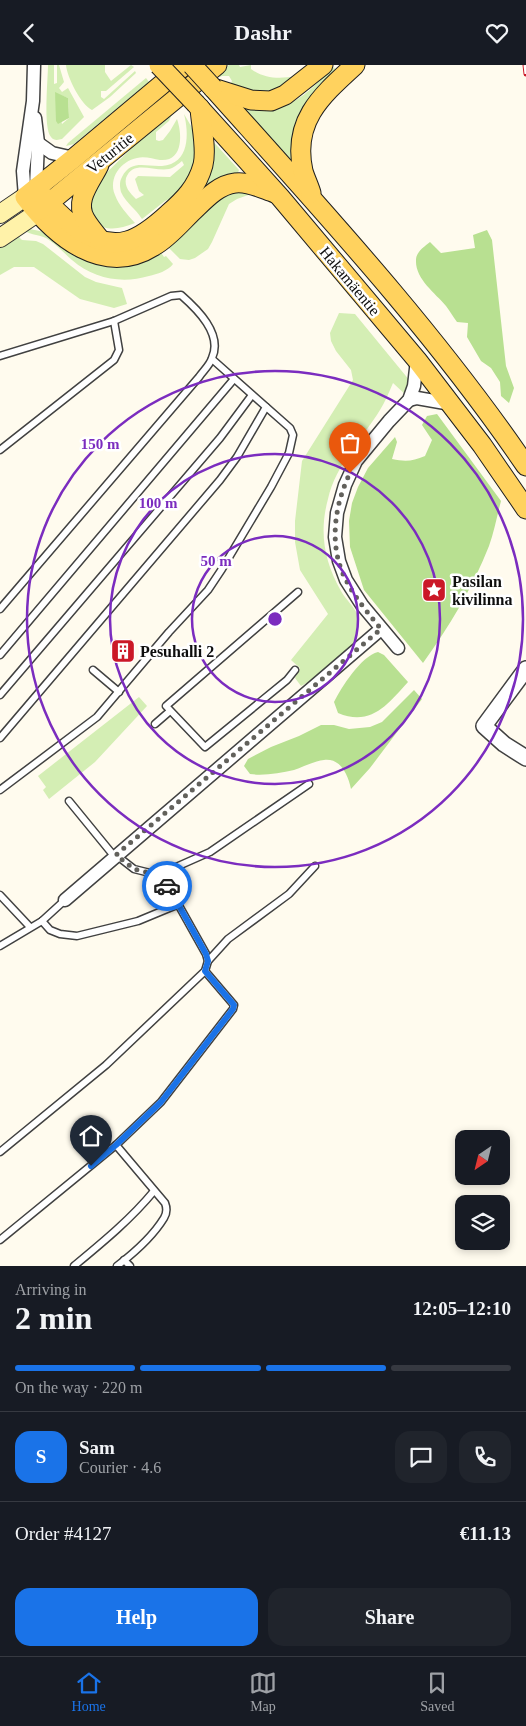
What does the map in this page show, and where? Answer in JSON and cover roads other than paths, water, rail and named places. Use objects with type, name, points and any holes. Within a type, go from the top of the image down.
[{"type":"main road","name":"Hakamäentie","points":[[159,65],[198,106],[260,158],[300,177],[314,201],[386,284],[488,411],[526,466]]},
{"type":"main road","name":"Veturitie","points":[[0,214],[74,158],[185,65]]},
{"type":"main road","name":"Hakamäentie","points":[[192,65],[214,89],[260,158],[278,196],[417,359],[482,445],[526,509]]},
{"type":"main road","name":"Veturitie","points":[[0,238],[43,208],[217,65]]},
{"type":"main road","points":[[214,89],[250,100],[271,101],[285,95],[323,65]]},
{"type":"main road","points":[[300,177],[301,137],[305,122],[314,106],[355,65]]},
{"type":"main road","points":[[43,208],[87,236],[113,243],[126,242],[136,238],[166,217],[186,198],[195,186],[203,163],[198,106]]},
{"type":"main road","points":[[99,239],[85,219],[81,209],[82,197],[101,161]]},
{"type":"main road","points":[[30,192],[73,244],[99,256],[125,257],[153,247],[212,194],[223,187],[235,183],[258,187],[278,196]]},
{"type":"street","points":[[30,192],[23,171],[33,101],[34,65]]},
{"type":"street","points":[[30,192],[38,143],[33,101]]},
{"type":"street","points":[[38,143],[52,153],[74,158]]},
{"type":"street","points":[[398,648],[362,605],[346,580],[339,561],[335,537],[337,513],[345,485],[356,461],[409,400],[414,386],[417,359]]},
{"type":"street","points":[[409,400],[416,398],[451,404]]},
{"type":"street","points":[[65,900],[381,629]]},
{"type":"street","points":[[526,669],[484,726],[504,744],[526,758]]},
{"type":"lane","points":[[0,356],[114,321],[171,296],[181,295],[193,306],[214,336],[215,350],[212,359],[199,377],[0,609]]},
{"type":"lane","points":[[0,450],[114,360],[119,350],[114,321]]},
{"type":"lane","points":[[0,790],[96,717],[168,633],[208,590],[237,545],[289,453],[293,435],[290,428],[212,359]]},
{"type":"lane","points":[[0,655],[234,379]]},
{"type":"lane","points":[[0,695],[214,446],[252,395]]},
{"type":"lane","points":[[0,738],[220,480],[237,457],[266,407]]},
{"type":"lane","points":[[295,670],[287,680],[205,747],[166,706],[298,592]]},
{"type":"lane","points":[[93,670],[119,692]]},
{"type":"lane","points":[[155,724],[170,711]]},
{"type":"lane","points":[[69,801],[115,856],[134,869],[158,875],[210,853],[309,784]]},
{"type":"lane","points":[[0,1152],[106,1065],[205,971],[208,961],[228,939],[289,894],[315,866]]},
{"type":"lane","points":[[158,875],[179,904],[208,961]]},
{"type":"lane","points":[[0,895],[30,927]]},
{"type":"lane","points":[[0,946],[42,921],[65,900]]},
{"type":"lane","points":[[42,921],[50,929],[60,934],[77,936],[138,921],[179,904]]},
{"type":"lane","points":[[0,1241],[116,1145],[161,1102],[233,1009],[234,1005],[205,971]]},
{"type":"lane","points":[[116,1145],[165,1203],[167,1208],[165,1217],[152,1233],[117,1266]]},
{"type":"lane","points":[[74,1266],[139,1210],[154,1191]]},
{"type":"lane","points":[[124,1260],[130,1266]]},
{"type":"railway","points":[[525,65],[526,74]]},
{"type":"place","name":"Pasilan kivilinna","points":[[434,590]]},
{"type":"place","name":"Pesuhalli 2","points":[[123,651]]}]
